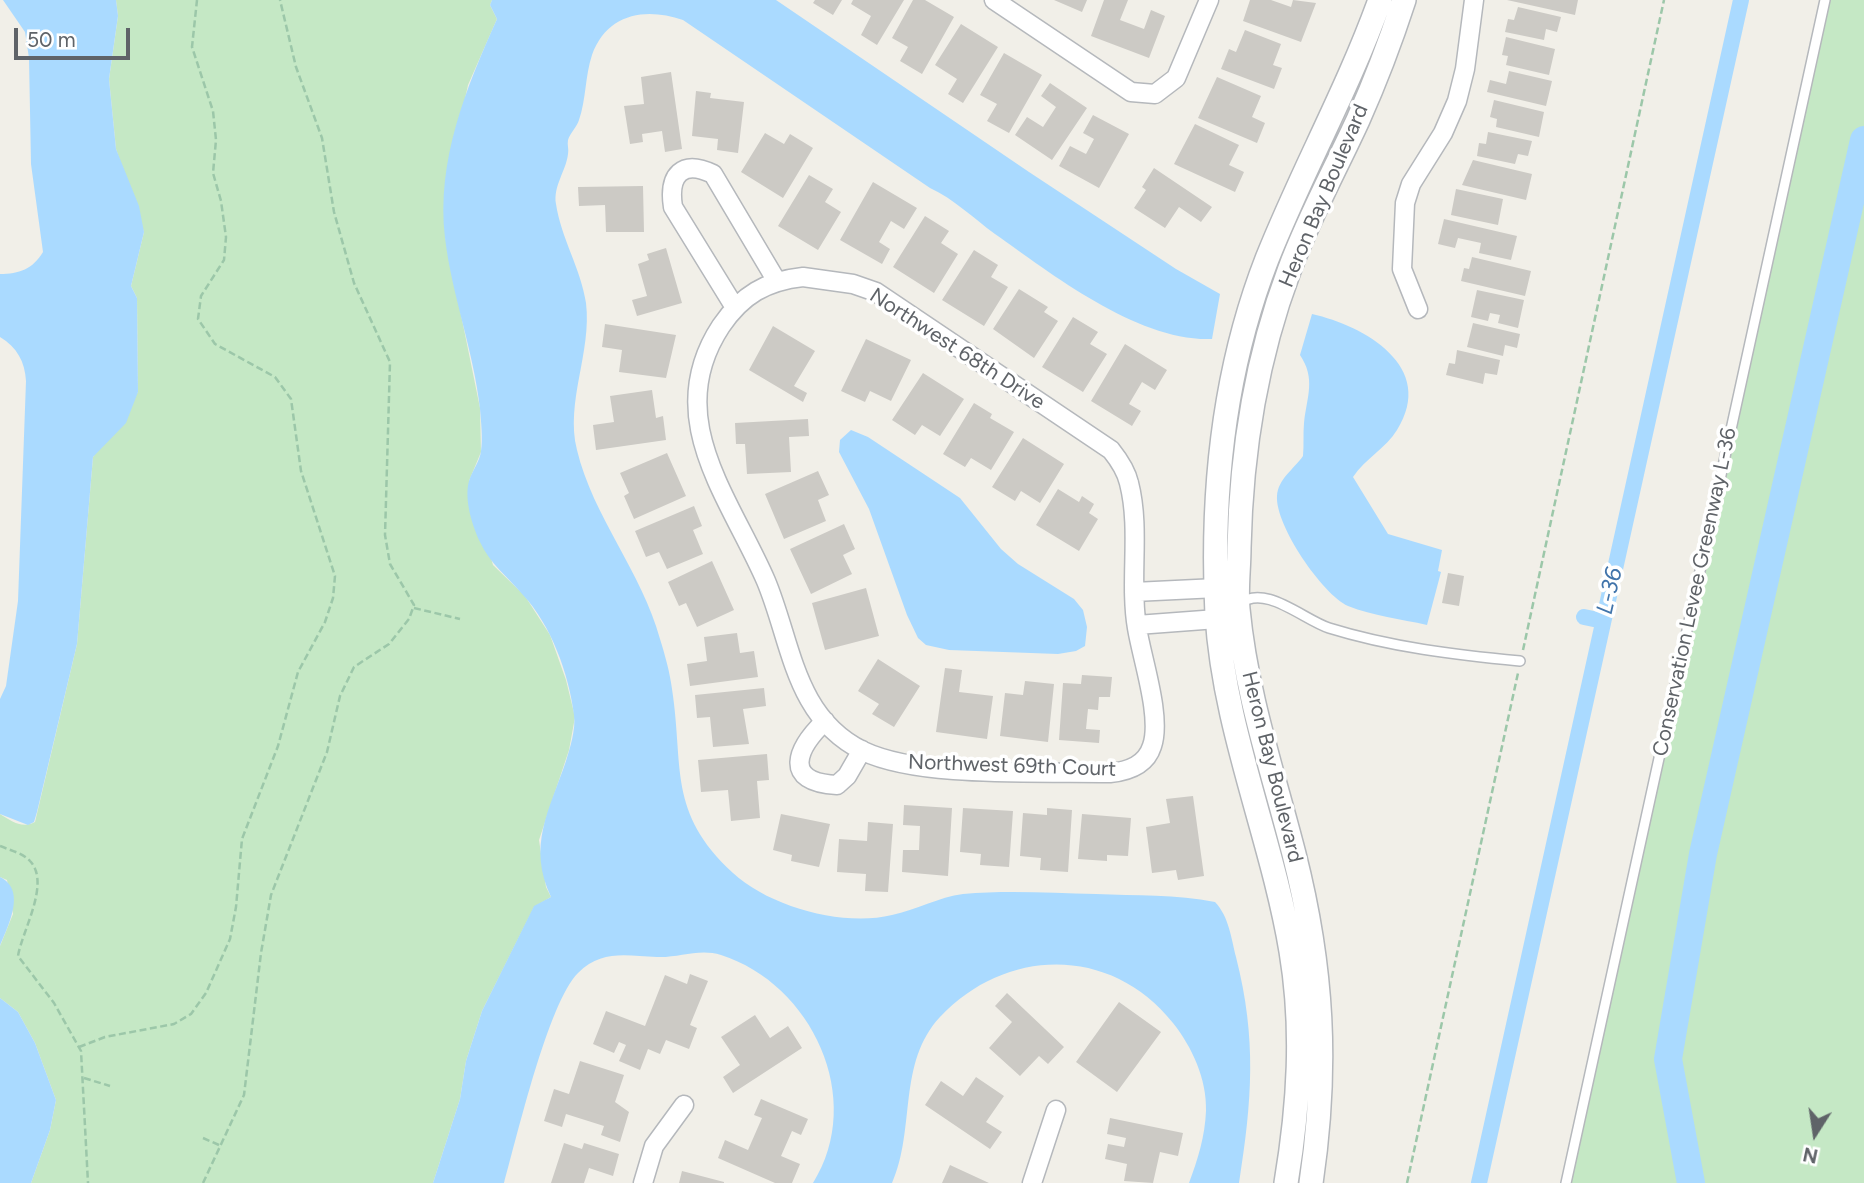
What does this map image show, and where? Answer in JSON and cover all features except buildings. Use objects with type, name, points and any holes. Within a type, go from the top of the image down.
[{"type":"street","points":[[994,0],[1131,92],[1155,94],[1176,78],[1209,0]]},
{"type":"street","name":"Heron Bay Boulevard","points":[[1286,1183],[1298,1114],[1299,1030],[1291,950],[1244,765],[1217,619],[1219,464],[1245,323],[1262,273],[1380,0]]},
{"type":"street","name":"Heron Bay Boulevard","points":[[1311,1183],[1321,1117],[1323,1031],[1313,945],[1294,856],[1249,694],[1238,607],[1242,471],[1262,363],[1286,280],[1359,117],[1404,0]]},
{"type":"street","points":[[1418,309],[1402,269],[1405,203],[1411,184],[1443,133],[1457,101],[1465,69],[1474,0]]},
{"type":"street","points":[[776,280],[713,174],[699,167],[688,167],[676,176],[671,190],[673,207],[734,306],[701,362],[695,395],[698,429],[775,603],[801,687],[825,721],[806,739],[799,753],[800,767],[810,779],[837,785],[847,776],[862,750]]},
{"type":"street","name":"Northwest 68th Drive","points":[[734,306],[776,280],[803,277],[829,279],[876,292],[1111,450],[1121,462],[1129,483],[1135,527],[1134,592]]},
{"type":"street","points":[[1217,589],[1238,607],[1217,619],[1137,625],[1134,592],[1217,589]]},
{"type":"street","name":"Northwest 69th Court","points":[[825,721],[862,750],[911,765],[1110,773],[1130,771],[1143,761],[1153,745],[1154,719],[1137,625]]},
{"type":"street","points":[[643,1183],[654,1146],[684,1105]]},
{"type":"street","points":[[1032,1183],[1056,1110]]},
{"type":"lane","name":"Conservation Levee Greenway L-36","points":[[1566,1183],[1825,0]]},
{"type":"lane","points":[[1238,607],[1247,598],[1260,597],[1328,628],[1449,654],[1520,661]]},
{"type":"path","points":[[79,1046],[113,1035],[174,1024],[191,1014],[206,993],[230,939],[236,907],[242,839],[278,746],[298,672],[330,611],[335,585],[332,566],[301,471],[291,399],[284,386],[270,373],[215,344],[207,337],[198,319],[201,296],[224,260],[226,237],[221,201],[213,173],[216,141],[213,111],[192,47],[197,0]]},
{"type":"path","points":[[203,1183],[244,1095],[261,953],[271,895],[327,752],[340,696],[354,667],[389,644],[409,620],[414,608],[414,601],[390,564],[385,535],[390,362],[354,283],[334,212],[321,138],[296,67],[280,0]]},
{"type":"path","points":[[1407,1183],[1664,0]]},
{"type":"path","points":[[414,608],[460,619]]},
{"type":"path","points":[[0,846],[24,856],[34,867],[37,885],[35,897],[18,956],[54,1003],[79,1046],[84,1078],[85,1164],[88,1183]]},
{"type":"path","points":[[84,1078],[110,1086]]},
{"type":"path","points":[[203,1138],[219,1145]]},
{"type":"green space","points":[[116,0],[492,0],[490,5],[497,19],[468,85],[446,187],[445,236],[480,408],[481,452],[469,481],[493,565],[525,596],[550,635],[566,680],[575,717],[569,750],[539,840],[546,887],[551,897],[534,907],[482,1011],[466,1061],[460,1099],[433,1183],[31,1183],[50,1130],[56,1100],[35,1043],[18,1012],[0,998],[0,946],[13,914],[7,880],[0,877],[0,814],[21,824],[35,822],[77,644],[93,457],[138,392],[137,298],[131,286],[144,232],[116,149],[109,79],[118,16]]},
{"type":"green space","points":[[1825,0],[1864,0],[1864,1183],[1566,1183]]},
{"type":"water","points":[[3,0],[116,0],[118,16],[109,79],[116,149],[139,206],[144,232],[131,286],[137,298],[138,392],[126,423],[93,457],[77,644],[37,812],[34,822],[28,825],[0,814],[0,699],[6,686],[18,601],[26,381],[19,356],[11,345],[0,337],[0,274],[25,269],[35,263],[43,252],[31,164],[29,58],[25,32]]},
{"type":"water","points":[[492,0],[776,0],[1029,172],[1176,269],[1220,294],[1212,339],[1184,337],[1155,330],[1127,318],[1043,268],[955,203],[683,20],[655,14],[629,17],[607,30],[592,55],[581,112],[568,140],[567,160],[556,197],[562,229],[586,303],[587,321],[576,395],[574,432],[584,475],[642,591],[660,639],[671,683],[682,787],[697,829],[712,851],[748,885],[787,904],[830,916],[873,918],[901,913],[963,894],[996,892],[1156,896],[1215,902],[1231,935],[1243,987],[1250,1043],[1247,1125],[1239,1183],[1189,1183],[1203,1138],[1206,1099],[1197,1064],[1173,1023],[1148,998],[1120,980],[1090,969],[1059,964],[1027,967],[996,977],[967,994],[940,1017],[927,1035],[918,1055],[912,1076],[904,1141],[892,1183],[813,1183],[828,1150],[834,1116],[831,1082],[821,1048],[804,1018],[781,991],[753,970],[721,955],[697,953],[665,957],[615,956],[587,965],[567,989],[545,1040],[504,1183],[433,1183],[460,1099],[466,1061],[482,1011],[534,906],[551,897],[541,861],[543,829],[566,761],[574,726],[568,683],[550,635],[533,607],[484,550],[474,528],[468,504],[469,481],[481,451],[480,409],[473,366],[448,260],[443,209],[449,153],[456,126],[497,19],[490,5]]},
{"type":"water","points":[[1312,314],[1353,328],[1373,339],[1402,369],[1408,387],[1407,407],[1397,430],[1353,477],[1388,534],[1442,550],[1438,571],[1441,572],[1427,625],[1367,612],[1337,599],[1302,557],[1278,509],[1278,490],[1283,479],[1303,456],[1309,380],[1300,355]]},
{"type":"water","points":[[851,430],[868,437],[960,498],[1001,549],[1018,564],[1074,599],[1083,610],[1087,627],[1085,646],[1076,651],[1058,654],[949,650],[926,645],[918,638],[907,615],[869,509],[839,452],[840,440]]},
{"type":"water","points":[[0,877],[13,890],[14,899],[11,919],[0,946]]},
{"type":"water","points":[[0,998],[18,1012],[35,1043],[56,1100],[50,1130],[31,1183],[0,1183]]},
{"type":"waterway","name":"L-36","points":[[1479,1183],[1741,0]]},
{"type":"waterway","points":[[1691,1183],[1668,1059],[1703,854],[1864,140]]},
{"type":"waterway","points":[[1584,617],[1603,621]]}]
